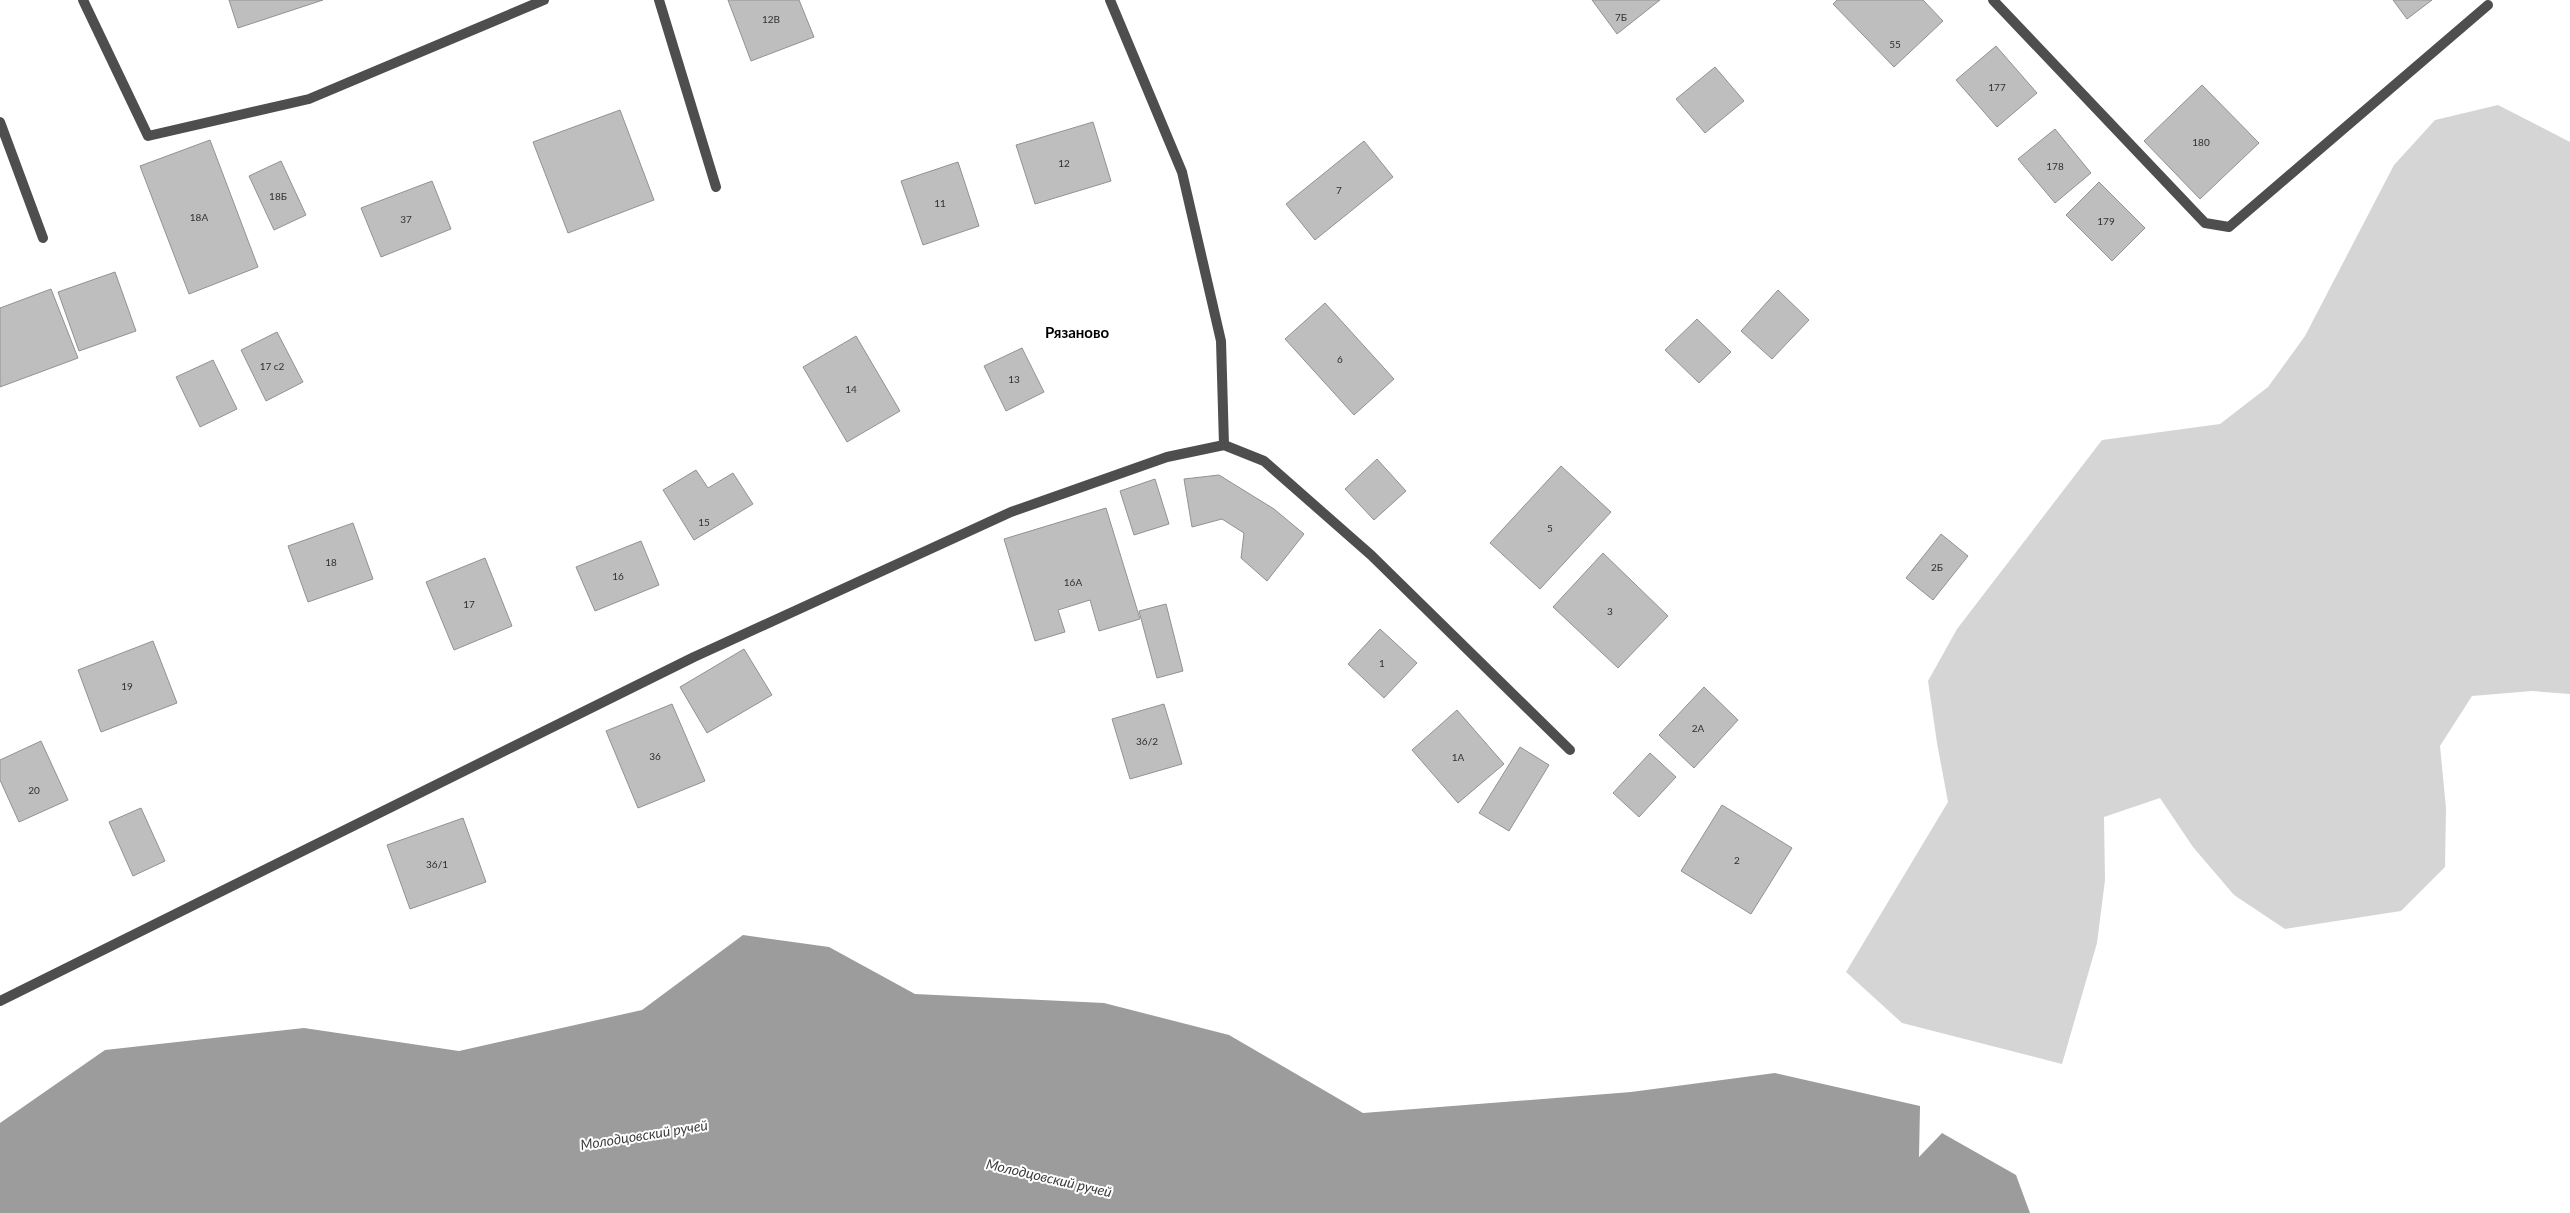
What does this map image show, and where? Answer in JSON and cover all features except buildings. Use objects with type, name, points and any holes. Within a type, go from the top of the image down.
[{"type":"street","points":[[83,0],[148,136],[309,98],[544,0]]},
{"type":"street","points":[[659,0],[716,187]]},
{"type":"street","points":[[1110,0],[1182,172],[1220,341],[1224,445]]},
{"type":"street","points":[[1993,0],[2206,223],[2229,228],[2488,5]]},
{"type":"street","points":[[0,122],[43,238]]},
{"type":"street","points":[[0,1001],[694,657],[993,520],[1167,458],[1224,445],[1264,461],[1371,555],[1570,750]]},
{"type":"shaded area","points":[[2498,105],[2570,142],[2570,694],[2532,691],[2472,696],[2440,746],[2446,808],[2445,867],[2401,911],[2285,929],[2234,895],[2193,847],[2160,798],[2104,817],[2105,880],[2097,943],[2062,1064],[1902,1023],[1846,972],[1948,802],[1928,681],[1957,629],[2102,440],[2220,424],[2268,387],[2305,336],[2394,165],[2435,120]]},
{"type":"water","name":"Молодцовский ручей","points":[[743,935],[829,947],[915,994],[1104,1003],[1229,1035],[1363,1113],[1631,1092],[1775,1073],[1920,1106],[1919,1157],[1942,1133],[2016,1175],[2030,1213],[0,1213],[0,1123],[105,1050],[304,1028],[459,1051],[642,1010]]},
{"type":"district","name":"Рязаново","points":[[1077,333]]}]
